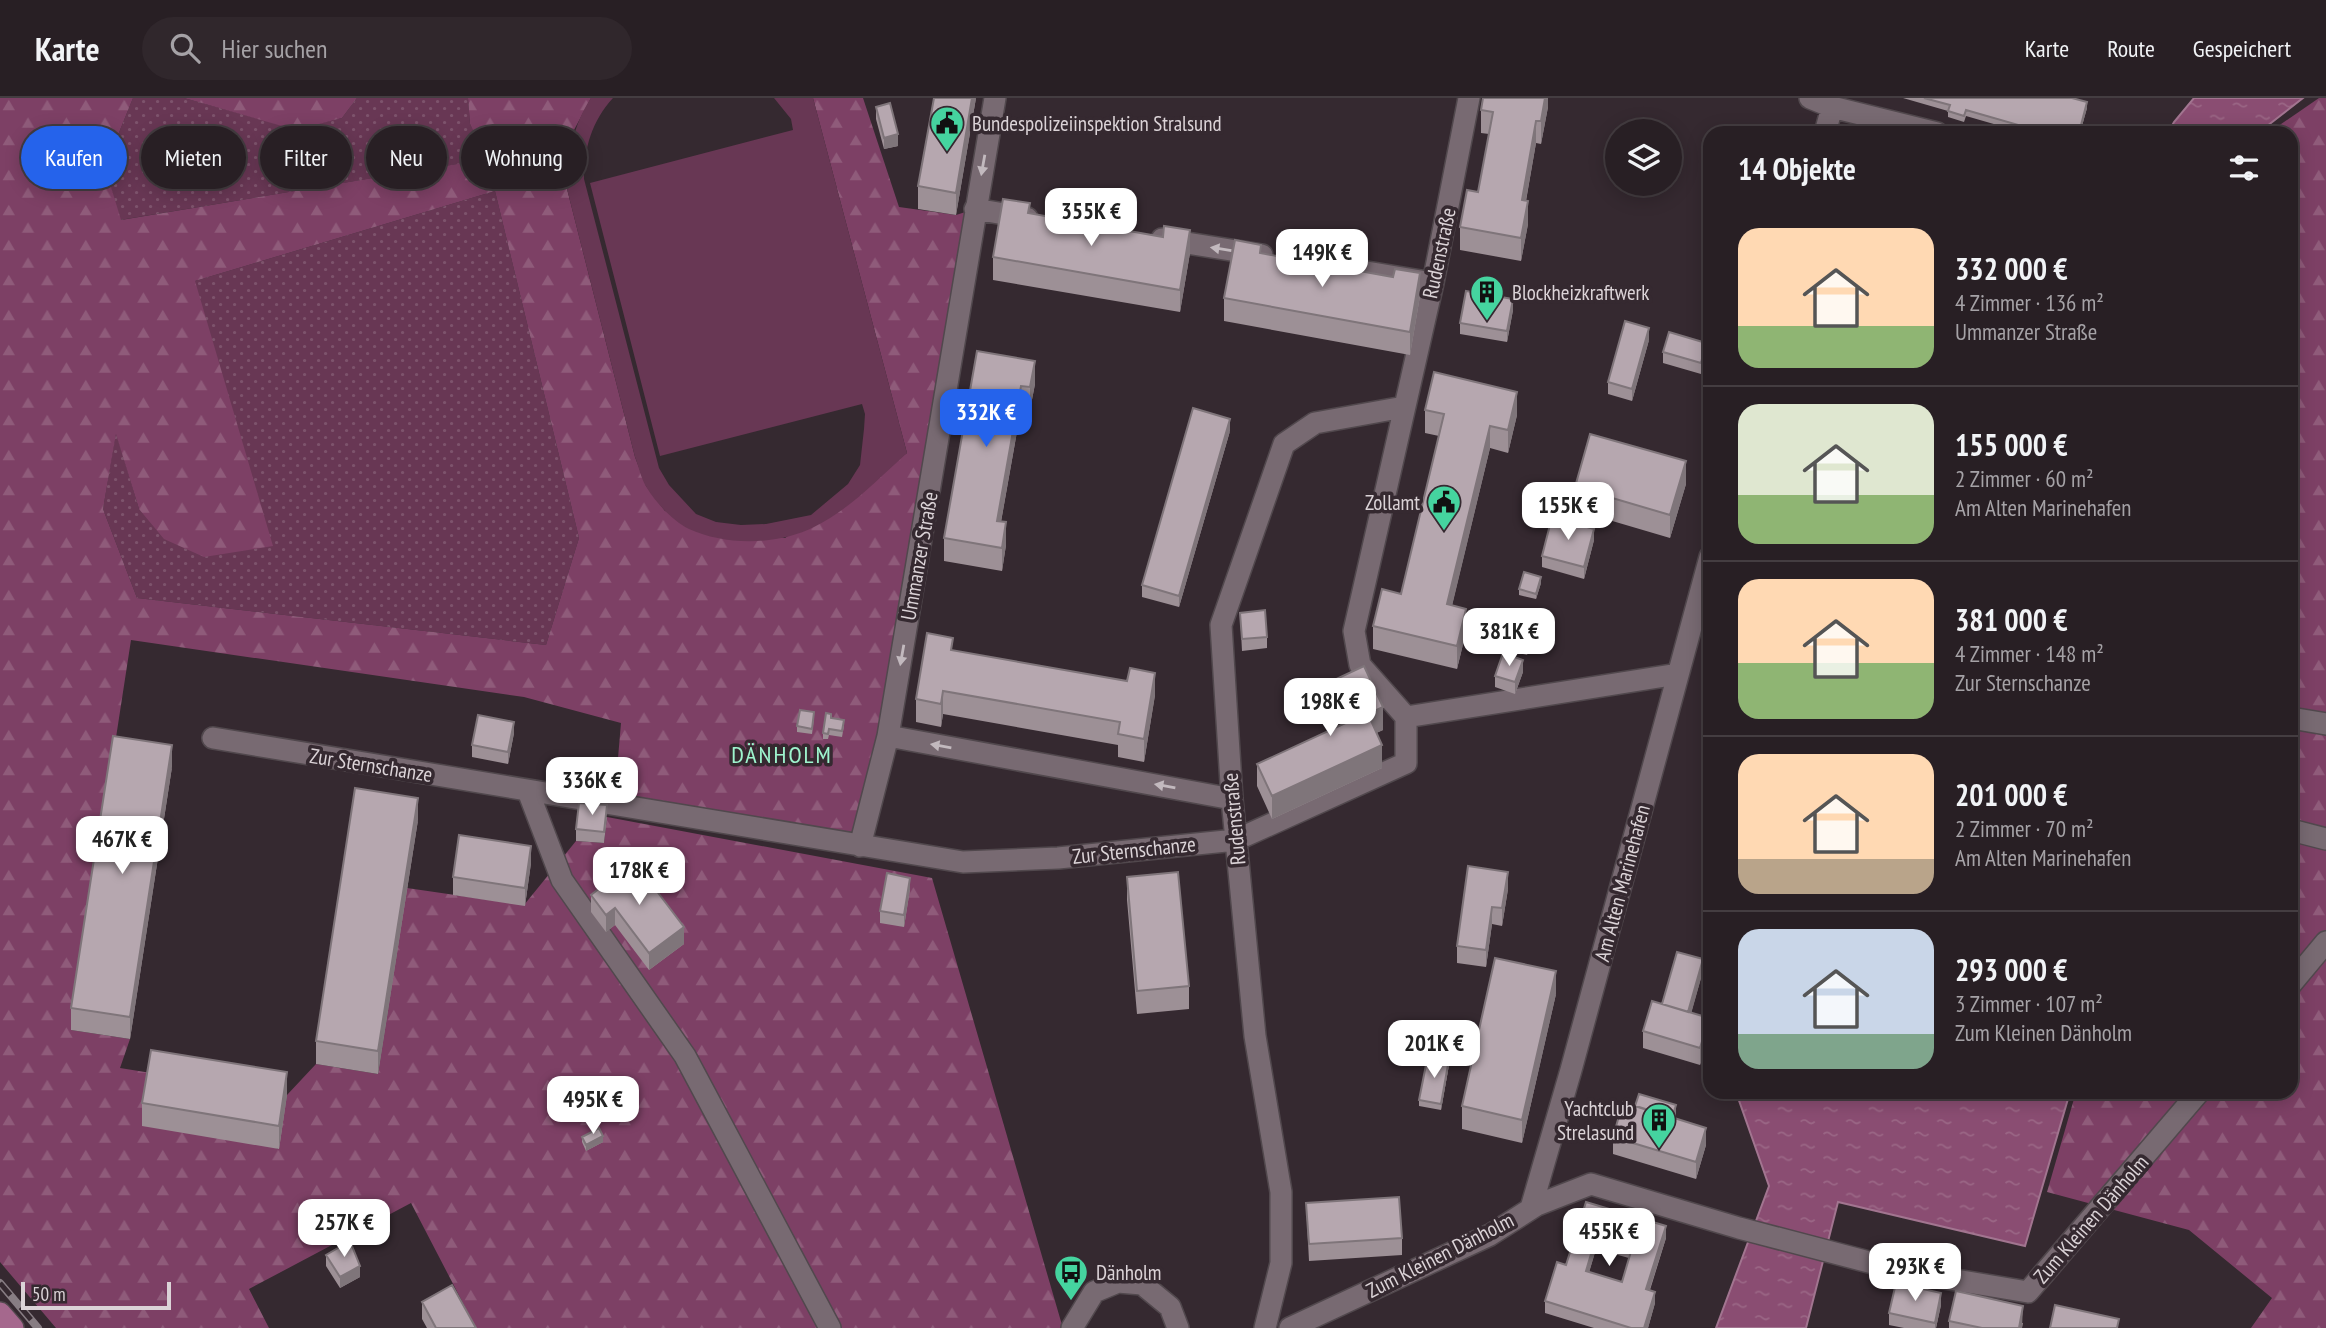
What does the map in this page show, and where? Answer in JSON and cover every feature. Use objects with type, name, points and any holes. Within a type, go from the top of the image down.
[{"type":"main road","points":[[0,1313],[13,1328]]},
{"type":"street","name":"Ummanzer Straße","points":[[860,846],[888,736],[995,98]]},
{"type":"street","name":"Rudenstraße","points":[[1406,717],[1360,665],[1354,631],[1433,283],[1469,98]]},
{"type":"street","points":[[1810,98],[1832,107],[1909,126]]},
{"type":"street","points":[[1827,126],[1832,107]]},
{"type":"street","points":[[975,209],[1043,220]]},
{"type":"street","points":[[1137,235],[1433,283]]},
{"type":"street","name":"Rudenstraße","points":[[1265,1328],[1282,1263],[1281,1192],[1255,1036],[1232,799],[1221,625],[1284,444],[1315,423],[1404,407]]},
{"type":"street","name":"Am Alten Marinehafen","points":[[1531,1208],[1703,583]]},
{"type":"street","points":[[1406,717],[1678,674]]},
{"type":"street","name":"Zur Sternschanze","points":[[212,738],[963,862],[1058,858],[1236,840],[1406,763],[1406,717]]},
{"type":"street","points":[[2298,719],[2326,724]]},
{"type":"street","points":[[888,736],[1232,799]]},
{"type":"street","points":[[528,791],[562,880],[684,1056],[830,1328]]},
{"type":"street","points":[[2298,832],[2326,839]]},
{"type":"street","points":[[2298,976],[2326,942]]},
{"type":"street","name":"Zum Kleinen Dänholm","points":[[1290,1328],[1490,1235],[1531,1208],[1591,1184],[1739,1228],[1907,1272],[2028,1292],[2193,1099]]},
{"type":"street","points":[[1072,1328],[1094,1292],[1118,1282],[1142,1283],[1170,1307],[1178,1328]]},
{"type":"shaded area","points":[[133,98],[184,98],[285,126],[260,126],[260,189],[307,189],[120,220],[111,189],[127,189],[127,126],[122,126]]},
{"type":"shaded area","points":[[357,98],[468,98],[471,126],[461,126],[461,163],[447,166],[447,126],[366,126],[366,179],[352,182],[352,126],[309,126],[342,118]]},
{"type":"shaded area","points":[[591,98],[613,98],[595,126],[587,152],[587,126],[577,126]]},
{"type":"shaded area","points":[[774,98],[813,98],[907,453],[851,503],[827,520],[800,533],[752,541],[735,541],[704,535],[683,526],[655,500],[645,484],[635,457],[567,189],[587,189],[659,468],[669,485],[696,514],[716,522],[741,525],[766,524],[811,515],[848,484],[860,465],[865,414],[862,404],[660,456],[590,183],[793,130],[791,119]]},
{"type":"shaded area","points":[[495,191],[579,538],[546,645],[137,598],[103,509],[116,432],[139,509],[195,281]]},
{"type":"green space","points":[[0,98],[133,98],[122,126],[21,126],[21,189],[112,189],[121,220],[307,189],[352,189],[352,182],[366,179],[366,189],[447,189],[447,166],[461,163],[461,189],[567,189],[635,457],[646,486],[665,511],[785,538],[907,453],[813,98],[863,98],[899,207],[956,215],[975,209],[860,846],[614,805],[621,723],[524,697],[131,640],[71,1030],[130,1039],[120,1068],[151,1073],[278,1149],[287,1095],[316,1064],[378,1074],[407,888],[524,905],[576,841],[604,843],[607,817],[932,878],[1062,1325],[1060,1328],[476,1328],[411,1203],[249,1289],[269,1328],[56,1328],[0,1262]],"holes":[[[495,191],[579,538],[546,645],[137,598],[103,509],[116,434],[139,509],[164,539],[204,557],[273,546],[195,281]]]},
{"type":"green space","points":[[184,98],[357,98],[342,118],[311,126],[282,126]]},
{"type":"green space","points":[[468,98],[591,98],[576,126],[470,124]]},
{"type":"green space","points":[[2319,98],[2326,98],[2326,1328],[2251,1328],[2272,1298],[2189,1230],[2047,1192],[2074,1099],[2298,1099],[2298,126],[2278,126]]},
{"type":"water","points":[[2194,98],[2303,98],[2267,126],[2172,126]]},
{"type":"water","points":[[1738,1099],[2068,1099],[2025,1246],[1838,1202],[1806,1328],[1716,1328],[1769,1186]]},
{"type":"building","name":"Bundespolizeiinspektion Stralsund","points":[[934,98],[972,98],[956,193],[918,186]]},
{"type":"building","points":[[1483,98],[1545,98],[1541,121],[1536,121],[1522,200],[1528,201],[1521,238],[1460,227],[1467,190],[1478,192],[1493,112],[1481,110]]},
{"type":"building","points":[[1924,98],[2072,98],[2087,102],[2081,126],[2022,126],[1966,110],[1964,116],[1948,111],[1950,105]]},
{"type":"building","points":[[890,103],[898,134],[884,138],[876,107]]},
{"type":"building","points":[[1003,199],[1030,203],[1028,213],[1163,237],[1164,226],[1190,230],[1180,290],[993,257]]},
{"type":"building","points":[[1235,240],[1261,245],[1260,253],[1393,277],[1395,269],[1420,273],[1410,332],[1224,298]]},
{"type":"building","name":"Blockheizkraftwerk","points":[[1466,291],[1513,299],[1507,331],[1460,323]]},
{"type":"building","points":[[1625,321],[1649,328],[1632,389],[1608,382]]},
{"type":"building","points":[[1669,332],[1703,342],[1701,363],[1663,352]]},
{"type":"building","points":[[977,351],[1035,361],[1030,387],[1021,386],[997,521],[1006,522],[1002,548],[944,538]]},
{"type":"building","points":[[1434,372],[1517,392],[1508,430],[1490,426],[1447,604],[1466,609],[1457,646],[1373,626],[1382,589],[1401,594],[1444,414],[1425,410]]},
{"type":"building","points":[[1193,408],[1230,419],[1179,596],[1142,585]]},
{"type":"building","points":[[1590,434],[1686,461],[1670,515],[1575,487]]},
{"type":"building","points":[[1552,517],[1594,529],[1584,567],[1542,556]]},
{"type":"building","points":[[1524,572],[1541,577],[1536,594],[1519,589]]},
{"type":"building","points":[[1265,610],[1267,637],[1242,639],[1240,613]]},
{"type":"building","points":[[1524,615],[1536,618],[1527,649],[1515,646]]},
{"type":"building","points":[[927,633],[953,638],[951,650],[1127,681],[1130,668],[1155,673],[1144,739],[1118,734],[1120,722],[943,691],[941,704],[916,699]]},
{"type":"building","points":[[1503,653],[1523,660],[1515,682],[1495,676]]},
{"type":"building","points":[[1364,666],[1383,707],[1368,714],[1382,745],[1272,796],[1257,764],[1350,721],[1332,681]]},
{"type":"building","points":[[800,710],[814,712],[812,729],[797,726]]},
{"type":"building","points":[[826,713],[831,714],[831,718],[844,720],[842,731],[829,729],[828,734],[823,733]]},
{"type":"building","points":[[478,715],[514,722],[508,752],[472,745]]},
{"type":"building","points":[[113,736],[172,745],[130,1017],[71,1008]]},
{"type":"building","points":[[355,788],[418,798],[378,1051],[316,1041]]},
{"type":"building","points":[[579,803],[607,805],[604,832],[576,829]]},
{"type":"building","points":[[459,835],[531,846],[525,888],[453,877]]},
{"type":"building","points":[[634,861],[684,927],[649,953],[615,908],[606,915],[591,895]]},
{"type":"building","points":[[1468,866],[1508,872],[1502,908],[1492,907],[1486,950],[1457,946]]},
{"type":"building","points":[[1178,872],[1189,986],[1137,991],[1127,877]]},
{"type":"building","points":[[887,873],[910,878],[904,915],[880,911]]},
{"type":"building","points":[[1677,952],[1703,959],[1688,1012],[1662,1004]]},
{"type":"building","points":[[1495,958],[1556,971],[1522,1120],[1462,1106]]},
{"type":"building","points":[[1652,1001],[1703,1016],[1700,1048],[1643,1031]]},
{"type":"building","points":[[151,1050],[287,1072],[279,1126],[142,1103]]},
{"type":"building","points":[[1428,1055],[1449,1059],[1441,1104],[1419,1100]]},
{"type":"building","points":[[1639,1094],[1676,1105],[1672,1118],[1635,1106]]},
{"type":"building","points":[[1623,1102],[1706,1128],[1696,1162],[1613,1137]]},
{"type":"building","points":[[599,1128],[603,1136],[586,1145],[582,1137]]},
{"type":"building","points":[[1399,1197],[1402,1238],[1309,1244],[1306,1203]]},
{"type":"building","points":[[1586,1202],[1666,1226],[1646,1289],[1655,1292],[1644,1328],[1631,1328],[1545,1301],[1557,1262],[1566,1265]],"holes":[[[1596,1237],[1632,1248],[1622,1282],[1586,1271]]]},
{"type":"building","points":[[350,1241],[360,1266],[340,1277],[326,1255]]},
{"type":"building","points":[[1896,1283],[1941,1293],[1935,1323],[1889,1313]]},
{"type":"building","points":[[452,1285],[476,1328],[436,1328],[422,1302]]},
{"type":"building","points":[[1956,1291],[2023,1306],[2019,1328],[1982,1328],[1949,1321]]},
{"type":"building","points":[[2055,1305],[2119,1319],[2117,1328],[2050,1328]]},
{"type":"railway","points":[[0,1283],[38,1328]]},
{"type":"place","name":"Bundespolizeiinspektion Stralsund","points":[[947,153]]},
{"type":"place","name":"Blockheizkraftwerk","points":[[1487,322]]},
{"type":"place","name":"Zollamt","points":[[1444,532]]},
{"type":"place","name":"Yachtclub Strelasund","points":[[1659,1150]]},
{"type":"place","name":"Dänholm","points":[[1071,1302]]},
{"type":"district","name":"DÄNHOLM","points":[[782,754]]}]
